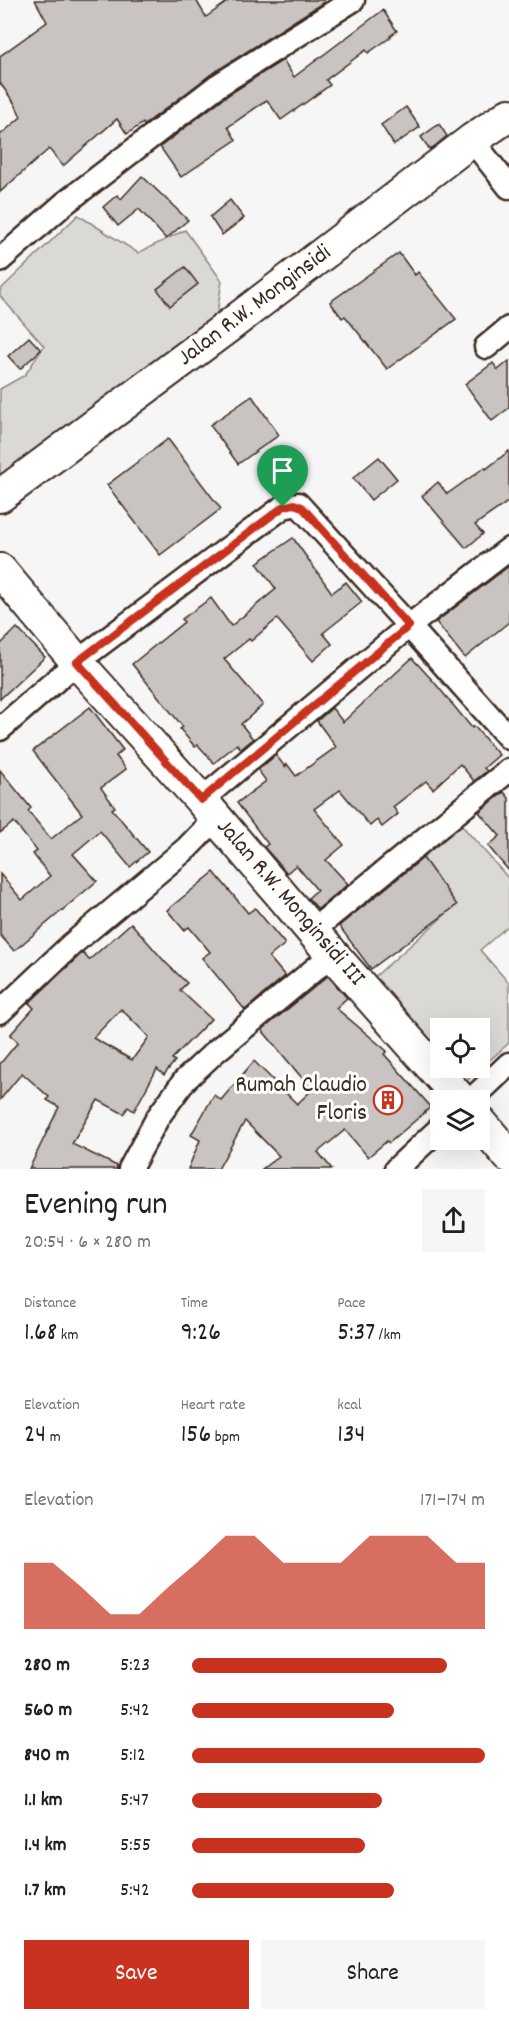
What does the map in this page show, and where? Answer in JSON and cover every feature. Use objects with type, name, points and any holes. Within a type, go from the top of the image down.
[{"type":"main road","name":"Jalan R.W. Monginsidi","points":[[0,496],[231,336],[488,145],[509,115]]},
{"type":"main road","name":"Jalan R.W. Monginsidi","points":[[0,520],[231,336]]},
{"type":"main road","name":"Jalan R.W. Monginsidi III","points":[[0,570],[77,662],[452,1090]]},
{"type":"main road","points":[[490,1134],[509,1156]]},
{"type":"street","points":[[0,260],[65,203],[217,86],[352,0]]},
{"type":"street","points":[[488,145],[509,187]]},
{"type":"street","points":[[486,347],[509,328]]},
{"type":"street","points":[[0,729],[77,662],[283,507],[294,504],[302,507],[509,738]]},
{"type":"street","points":[[0,1012],[71,945],[187,848],[208,809],[409,626],[509,549]]},
{"type":"street","points":[[312,931],[509,770]]},
{"type":"street","points":[[130,1169],[158,1117],[185,1080],[216,1051],[333,954]]},
{"type":"street","points":[[482,1090],[509,1065]]},
{"type":"street","points":[[396,1169],[430,1137]]},
{"type":"shaded area","points":[[78,215],[138,253],[185,230],[222,281],[216,320],[0,486],[0,389],[25,375],[44,346],[0,296],[0,290]]},
{"type":"shaded area","points":[[458,821],[509,879],[509,925],[480,950],[509,983],[509,1043],[490,1060],[490,1018],[430,1018],[430,1047],[371,980],[447,913],[406,867]]},
{"type":"shaded area","points":[[458,1078],[470,1078],[463,1084]]},
{"type":"building","points":[[35,0],[196,0],[206,17],[230,0],[323,0],[324,2],[210,75],[144,125],[143,123],[127,134],[117,119],[63,166],[49,149],[0,192],[0,135],[21,117],[0,83],[0,56],[47,22]]},
{"type":"building","points":[[383,10],[397,31],[391,37],[368,53],[366,50],[326,80],[330,85],[281,120],[267,100],[228,127],[236,140],[181,177],[160,147],[225,97],[283,60],[294,77]]},
{"type":"building","points":[[406,107],[420,127],[394,145],[381,125]]},
{"type":"building","points":[[439,124],[447,136],[430,150],[421,137]]},
{"type":"building","points":[[142,176],[188,220],[166,239],[139,209],[118,226],[103,207],[117,195],[121,199]]},
{"type":"building","points":[[230,200],[244,218],[222,235],[210,217]]},
{"type":"building","points":[[399,253],[415,275],[418,272],[456,319],[387,369],[345,316],[342,318],[330,302]]},
{"type":"building","points":[[185,267],[198,284],[170,306],[157,289]]},
{"type":"building","points":[[29,337],[41,350],[20,369],[8,356]]},
{"type":"building","points":[[509,361],[509,408],[492,421],[465,384],[493,363],[498,370]]},
{"type":"building","points":[[252,396],[279,435],[238,464],[210,425]]},
{"type":"building","points":[[168,439],[221,509],[160,555],[107,485]]},
{"type":"building","points":[[509,451],[509,501],[475,525],[483,534],[466,548],[422,496],[438,482],[447,494]]},
{"type":"building","points":[[379,457],[397,479],[371,500],[353,478]]},
{"type":"building","points":[[293,538],[332,593],[346,582],[362,602],[323,633],[332,644],[313,661],[277,619],[251,641],[249,639],[224,659],[263,705],[241,724],[253,739],[241,749],[237,744],[214,763],[198,745],[195,747],[180,729],[183,727],[132,664],[184,622],[182,619],[211,598],[231,626],[276,589],[257,563]]},
{"type":"building","points":[[509,566],[509,622],[465,658],[436,622]]},
{"type":"building","points":[[17,628],[45,657],[0,699],[0,645]]},
{"type":"building","points":[[412,658],[472,728],[474,726],[499,755],[484,768],[487,771],[474,781],[460,764],[433,789],[426,781],[393,807],[398,814],[382,827],[377,820],[370,826],[340,790],[314,809],[344,845],[326,860],[348,884],[318,909],[308,898],[317,890],[296,865],[287,873],[264,847],[268,844],[237,803],[266,781],[258,770],[276,755],[296,776],[336,747],[317,721],[332,708],[343,722]]},
{"type":"building","points":[[90,707],[123,750],[116,756],[126,769],[101,788],[115,807],[112,809],[148,852],[130,867],[100,831],[73,854],[97,881],[14,951],[0,935],[0,874],[22,900],[50,876],[33,854],[37,851],[14,822],[0,833],[0,770],[31,808],[28,811],[51,839],[82,814],[33,751]]},
{"type":"building","points":[[504,792],[509,798],[509,871],[488,846],[500,836],[479,812]]},
{"type":"building","points":[[423,858],[457,905],[371,969],[339,926]]},
{"type":"building","points":[[214,872],[248,913],[255,908],[285,944],[269,957],[285,976],[245,1010],[202,958],[210,952],[189,927],[184,930],[167,910]]},
{"type":"building","points":[[131,923],[187,983],[180,990],[211,1019],[172,1059],[175,1061],[164,1075],[157,1069],[134,1111],[128,1107],[124,1114],[98,1100],[72,1144],[117,1166],[117,1169],[29,1169],[59,1107],[47,1100],[49,1097],[22,1073],[0,1100],[0,1064],[18,1042],[10,1035],[34,1008],[29,1003],[80,955],[83,953],[89,960]],"holes":[[[121,1009],[149,1037],[132,1060],[93,1038]]]},
{"type":"building","points":[[328,976],[347,998],[336,1008],[387,1051],[384,1054],[430,1108],[389,1143],[387,1141],[368,1157],[345,1130],[318,1152],[332,1169],[262,1169],[279,1156],[245,1121],[218,1169],[188,1169],[200,1140],[191,1135],[214,1095],[221,1100],[254,1061],[297,1104],[312,1090],[262,1030]]},
{"type":"place","name":"Rumah Claudio Floris","points":[[388,1100]]},
{"type":"route","points":[[298,504],[302,507],[409,626],[201,800],[77,662],[283,507],[298,504]]}]
